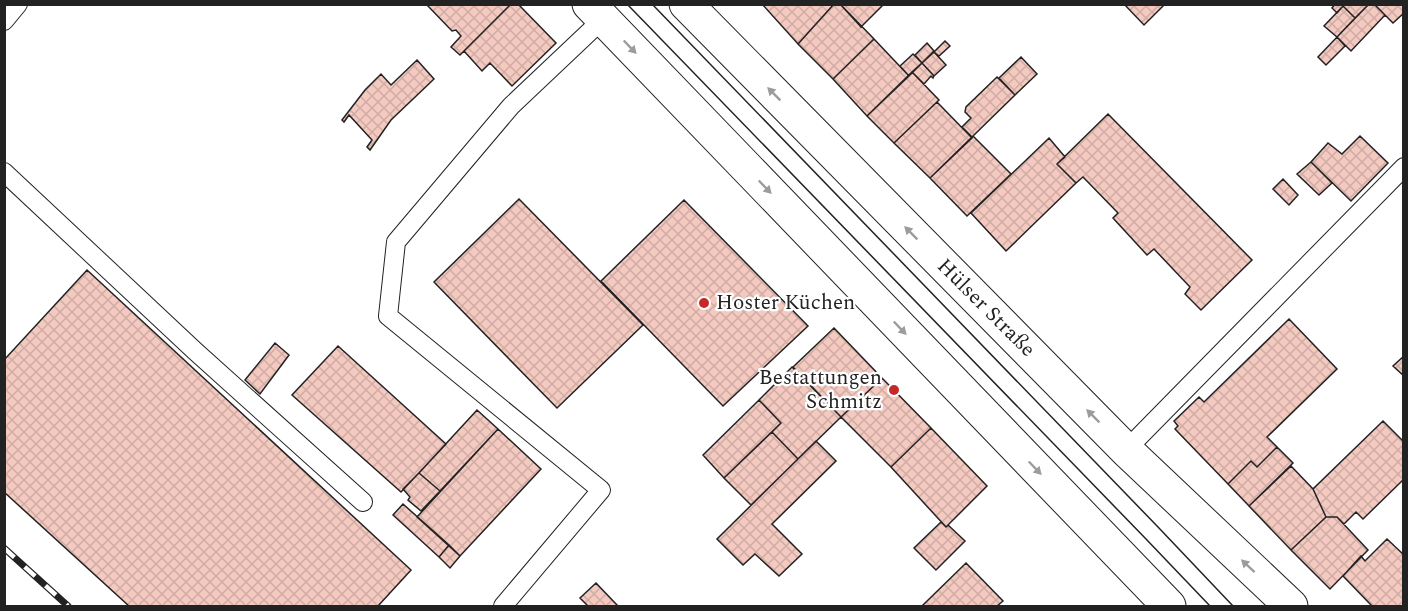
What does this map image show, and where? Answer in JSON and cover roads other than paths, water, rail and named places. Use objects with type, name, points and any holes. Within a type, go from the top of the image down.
[{"type":"street","name":"Hülser Straße","points":[[686,4],[1126,450],[1291,606]]},
{"type":"street","points":[[596,12],[1169,606]]},
{"type":"lane","points":[[4,21],[18,4]]},
{"type":"lane","points":[[503,606],[601,490],[388,316],[396,242],[511,106],[596,12]]},
{"type":"lane","points":[[1126,450],[1404,167]]},
{"type":"lane","points":[[4,172],[195,351],[363,502]]},
{"type":"tram line","points":[[627,4],[1210,606]]},
{"type":"tram line","points":[[652,4],[1233,606]]},
{"type":"railway","points":[[4,548],[68,606]]},
{"type":"place","name":"Hoster Küchen","points":[[704,303]]},
{"type":"place","name":"Bestattungen Schmitz","points":[[894,390]]}]
